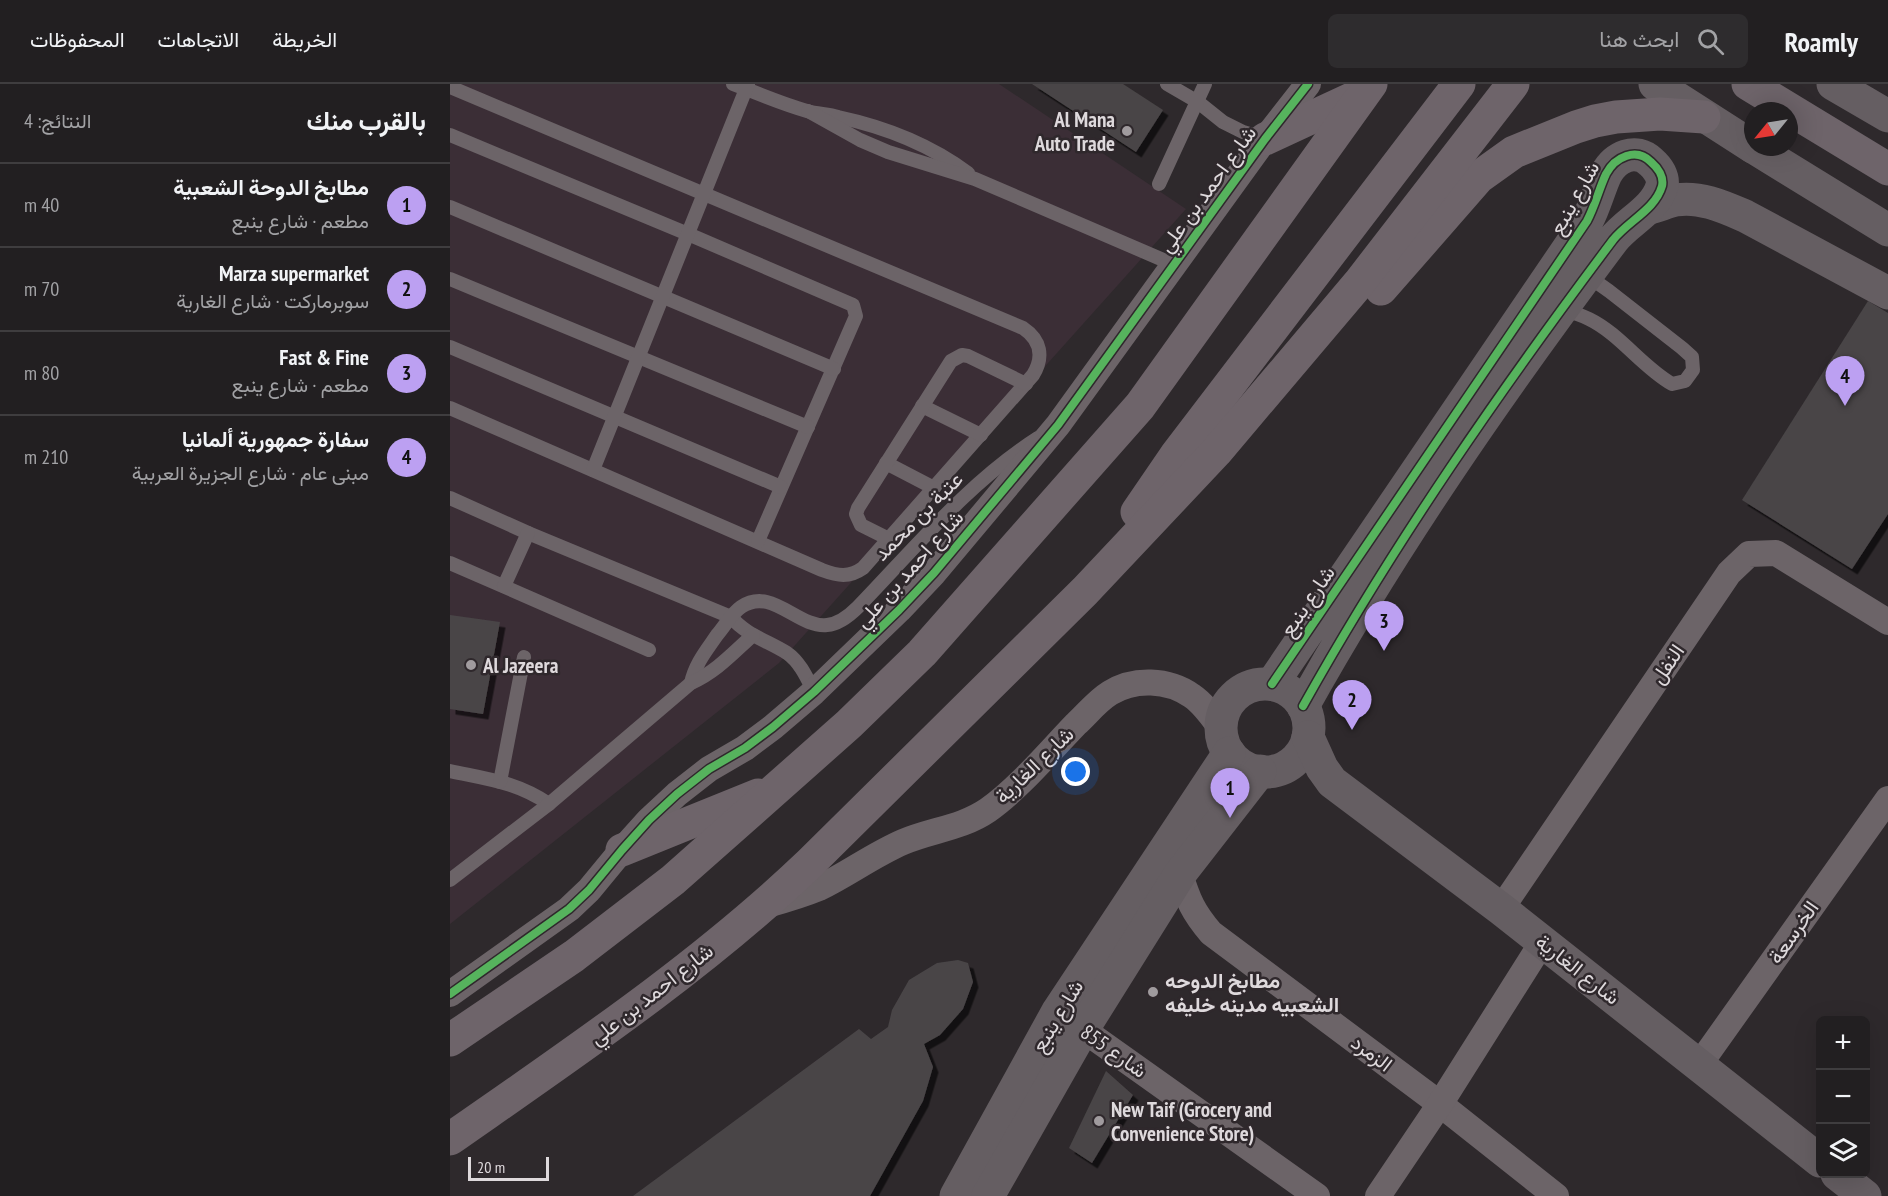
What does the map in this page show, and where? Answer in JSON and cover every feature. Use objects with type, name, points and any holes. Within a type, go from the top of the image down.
[{"type":"main road","points":[[1085,591],[1176,455],[1459,84]]},
{"type":"main road","name":"شارع احمد بن علي","points":[[450,1139],[601,1034],[765,906],[1085,591],[1216,452],[1359,283],[1513,84]]},
{"type":"main road","points":[[1748,84],[1888,168]]},
{"type":"main road","points":[[1265,139],[1367,89]]},
{"type":"main road","points":[[450,1040],[565,962],[673,880],[849,724],[922,653],[1140,406],[1367,89]]},
{"type":"main road","points":[[1178,493],[1234,452],[1283,407],[1379,291],[1479,177],[1505,158],[1514,152],[1594,121],[1660,114],[1704,117]]},
{"type":"main road","points":[[622,850],[779,787]]},
{"type":"street","name":"شارع احمد بن علي","points":[[450,994],[569,909],[595,883],[649,820],[683,788],[709,769],[745,748],[814,692],[868,641],[934,573],[1058,425],[1265,139],[1308,84]]},
{"type":"street","points":[[1654,84],[1744,141]]},
{"type":"street","points":[[1833,84],[1888,116]]},
{"type":"street","name":"شارع ينبع","points":[[1272,684],[1422,487],[1562,310],[1574,265],[1587,221],[1608,171],[1627,154],[1638,154],[1648,159],[1661,176],[1662,185],[1649,208],[1574,265],[1422,487],[1405,535],[1306,721]]},
{"type":"street","points":[[1768,156],[1888,230]]},
{"type":"street","points":[[1649,208],[1677,200],[1701,201],[1722,207],[1745,216],[1888,293]]},
{"type":"street","name":"النفل","points":[[1501,909],[1729,573],[1749,554],[1776,553],[1888,622]]},
{"type":"street","name":"شارع الغارية","points":[[765,906],[819,887],[887,849],[946,829],[986,811],[1003,798],[1094,707],[1110,693],[1130,685],[1151,682],[1172,686],[1192,696],[1208,710],[1226,741]]},
{"type":"street","points":[[1272,684],[1284,688],[1295,696],[1306,721],[1306,745],[1298,757],[1288,766],[1267,771],[1248,768],[1238,762],[1226,741],[1223,717],[1228,705],[1236,695],[1253,686],[1272,684]]},
{"type":"street","name":"شارع الغارية","points":[[1306,721],[1322,768],[1332,782],[1543,941],[1816,1157]]},
{"type":"street","name":"شارع ينبع","points":[[957,1196],[1070,1020],[1226,741]]},
{"type":"street","name":"شارع ينبع","points":[[988,1196],[1070,1020],[1180,874],[1267,771]]},
{"type":"street","name":"شارع الغارية","points":[[1267,771],[1303,774],[1332,782]]},
{"type":"street","name":"الخرسعة","points":[[1699,1065],[1888,800]]},
{"type":"street","name":"الزمرد","points":[[1180,874],[1197,917],[1211,933],[1440,1104],[1556,1196]]},
{"type":"street","points":[[1378,1196],[1440,1104],[1543,941]]},
{"type":"street","name":"شارع 855","points":[[1070,1020],[1317,1196]]},
{"type":"lane","points":[[1167,84],[1198,102],[1223,122],[1265,139]]},
{"type":"lane","points":[[1160,184],[1205,84]]},
{"type":"lane","points":[[593,470],[704,194],[742,86],[808,111],[860,140],[888,152],[975,179],[1175,265]]},
{"type":"lane","points":[[450,87],[1023,328],[1037,340],[1041,358],[1038,368],[1026,384],[863,568],[856,573],[839,576],[450,408]]},
{"type":"lane","points":[[808,111],[857,121],[896,133],[933,150],[975,179]]},
{"type":"lane","points":[[450,135],[854,305],[856,316],[758,541]]},
{"type":"lane","points":[[450,207],[834,369]]},
{"type":"lane","points":[[1562,310],[1591,320],[1604,328],[1661,378],[1672,384],[1685,381],[1693,370],[1692,357],[1682,348],[1574,265]]},
{"type":"lane","points":[[450,279],[808,427]]},
{"type":"lane","points":[[450,347],[781,488]]},
{"type":"lane","points":[[889,539],[861,525],[856,514],[858,508],[951,361],[962,355],[973,357],[1026,384]]},
{"type":"lane","points":[[922,406],[981,435]]},
{"type":"lane","name":"عتبة بن محمد","points":[[731,617],[748,603],[758,601],[769,602],[817,625],[837,622],[851,613],[960,501],[989,475],[1019,450],[1058,425]]},
{"type":"lane","points":[[886,463],[934,488]]},
{"type":"lane","points":[[450,498],[528,533],[731,617],[753,635],[788,654],[803,672],[814,692]]},
{"type":"lane","points":[[504,586],[528,533]]},
{"type":"lane","points":[[450,563],[649,650]]},
{"type":"lane","points":[[691,683],[698,662],[731,617]]},
{"type":"lane","points":[[450,880],[549,804],[691,683],[710,675],[753,635]]},
{"type":"lane","points":[[500,782],[524,657]]},
{"type":"lane","points":[[450,771],[518,786],[549,804]]},
{"type":"shaded area","points":[[450,84],[999,84],[1186,209],[779,663],[450,924]]},
{"type":"building","name":"Al Mana Auto Trade","points":[[1032,84],[1123,84],[1163,110],[1136,152]]},
{"type":"building","points":[[1868,301],[1888,313],[1888,514],[1852,569],[1742,500]]},
{"type":"building","name":"Al Jazeera","points":[[450,615],[500,622],[483,714],[450,709]]},
{"type":"building","points":[[958,960],[968,963],[973,982],[963,1009],[940,1035],[924,1044],[933,1067],[923,1101],[870,1196],[633,1196],[859,1029],[871,1039],[888,1027],[892,1010],[909,980],[937,963]]},
{"type":"building","name":"New Taif (Grocery and Convenience Store)","points":[[1106,1071],[1133,1095],[1092,1163],[1069,1148]]},
{"type":"cycle path","points":[[450,994],[569,909],[589,890],[649,820],[677,794],[709,769],[745,748],[814,692],[934,573],[1058,425],[1265,139],[1308,84]]},
{"type":"cycle path","points":[[1272,684],[1587,221],[1610,168],[1626,156],[1639,155],[1651,162],[1661,176],[1662,183],[1654,202],[1613,240],[1490,410],[1374,585],[1303,706]]},
{"type":"place","name":"Al Mana Auto Trade","points":[[1127,131]]},
{"type":"place","name":"سفارة جمهورية ألمانيا","points":[[1845,406]]},
{"type":"place","name":"Fast & Fine","points":[[1384,651]]},
{"type":"place","name":"Al Jazeera","points":[[471,665]]},
{"type":"place","name":"Marza supermarket","points":[[1352,730]]},
{"type":"place","name":"مطابخ الدوحة الشعبية","points":[[1230,818]]},
{"type":"place","name":"مطابخ الدوحه الشعبيه مدينه خليفه","points":[[1153,992]]},
{"type":"place","name":"New Taif (Grocery and Convenience Store)","points":[[1099,1121]]}]
